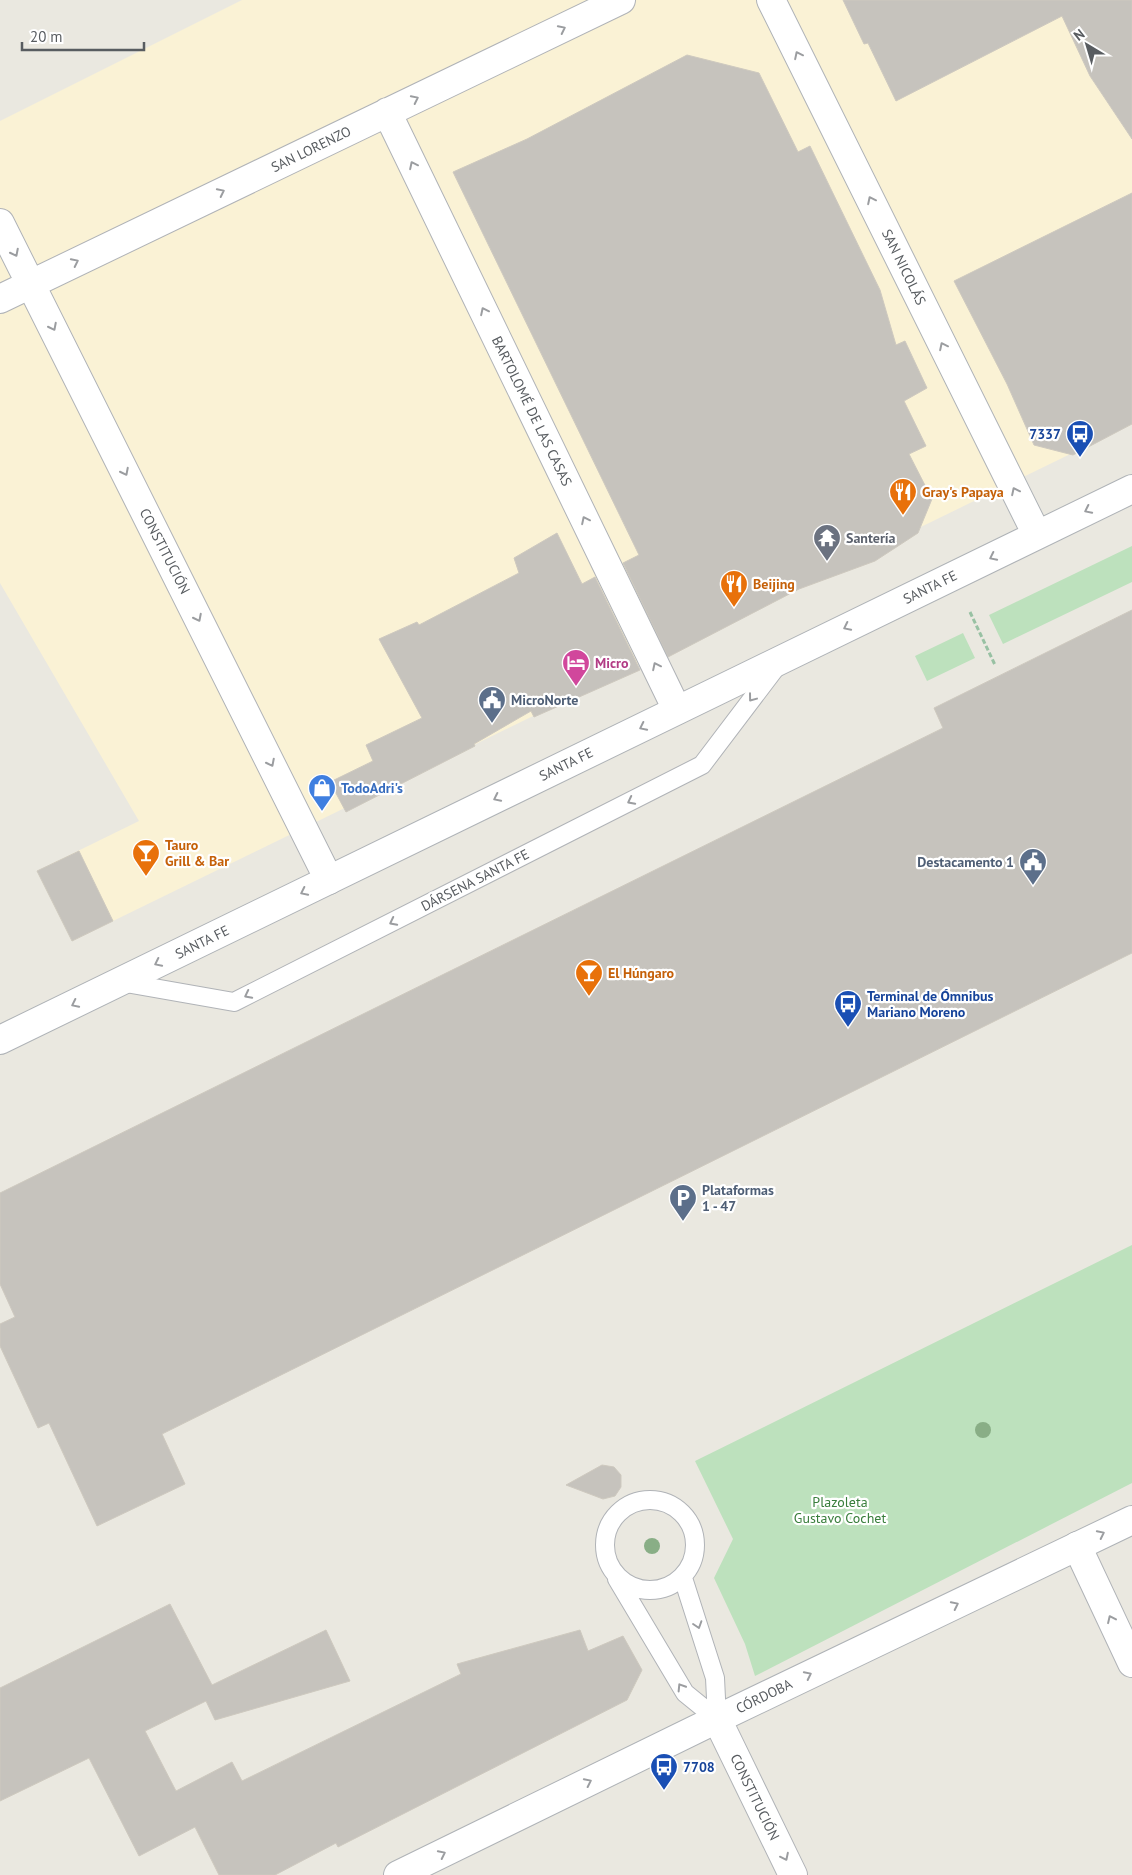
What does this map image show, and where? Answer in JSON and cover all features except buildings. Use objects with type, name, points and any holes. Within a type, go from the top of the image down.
[{"type":"street","name":"SAN LORENZO","points":[[0,299],[621,0]]},
{"type":"street","name":"SAN NICOLÁS","points":[[771,0],[1037,535]]},
{"type":"street","name":"BARTOLOMÉ DE LAS CASAS","points":[[388,112],[677,710]]},
{"type":"street","name":"CONSTITUCIÓN","points":[[0,222],[329,880]]},
{"type":"street","name":"SANTA FE","points":[[0,1040],[1132,489]]},
{"type":"street","name":"CÓRDOBA","points":[[398,1875],[717,1719],[1132,1520]]},
{"type":"street","points":[[1077,1546],[1132,1663]]},
{"type":"street","name":"CONSTITUCIÓN","points":[[717,1719],[793,1875]]},
{"type":"lane","name":"DÁRSENA SANTA FE","points":[[119,982],[234,1002],[702,765],[782,660]]},
{"type":"lane","points":[[612,1572],[633,1588],[659,1590],[683,1578],[695,1559],[696,1537],[687,1516],[668,1502],[644,1499],[622,1509],[608,1527],[604,1550],[612,1572],[685,1693],[717,1719]]},
{"type":"lane","points":[[683,1578],[715,1678],[717,1719]]},
{"type":"path","points":[[970,612],[995,665]]},
{"type":"shaded area","points":[[242,0],[1132,0],[1132,424],[72,941],[37,871],[139,821],[0,583],[0,121]]},
{"type":"green space","points":[[1132,546],[1132,582],[1003,644],[989,615]]},
{"type":"green space","points":[[963,633],[975,658],[927,681],[915,656]]},
{"type":"green space","name":"Plazoleta Gustavo Cochet","points":[[1132,1245],[1132,1483],[755,1676],[745,1644],[714,1578],[733,1539],[695,1461]]},
{"type":"place","name":"7337","points":[[1080,458]]},
{"type":"place","name":"Gray's Papaya","points":[[903,516]]},
{"type":"place","name":"Santería","points":[[827,562]]},
{"type":"place","name":"Beijing","points":[[734,608]]},
{"type":"place","name":"Micro","points":[[576,687]]},
{"type":"place","name":"MicroNorte","points":[[492,724]]},
{"type":"place","name":"TodoAdri's","points":[[322,812]]},
{"type":"place","name":"Tauro Grill & Bar","points":[[146,877]]},
{"type":"place","name":"Destacamento 1","points":[[1033,886]]},
{"type":"place","name":"El Húngaro","points":[[589,997]]},
{"type":"place","name":"Terminal de Ómnibus Mariano Moreno","points":[[848,1028]]},
{"type":"place","name":"Plataformas 1 - 47","points":[[683,1222]]},
{"type":"place","name":"7708","points":[[664,1791]]}]
